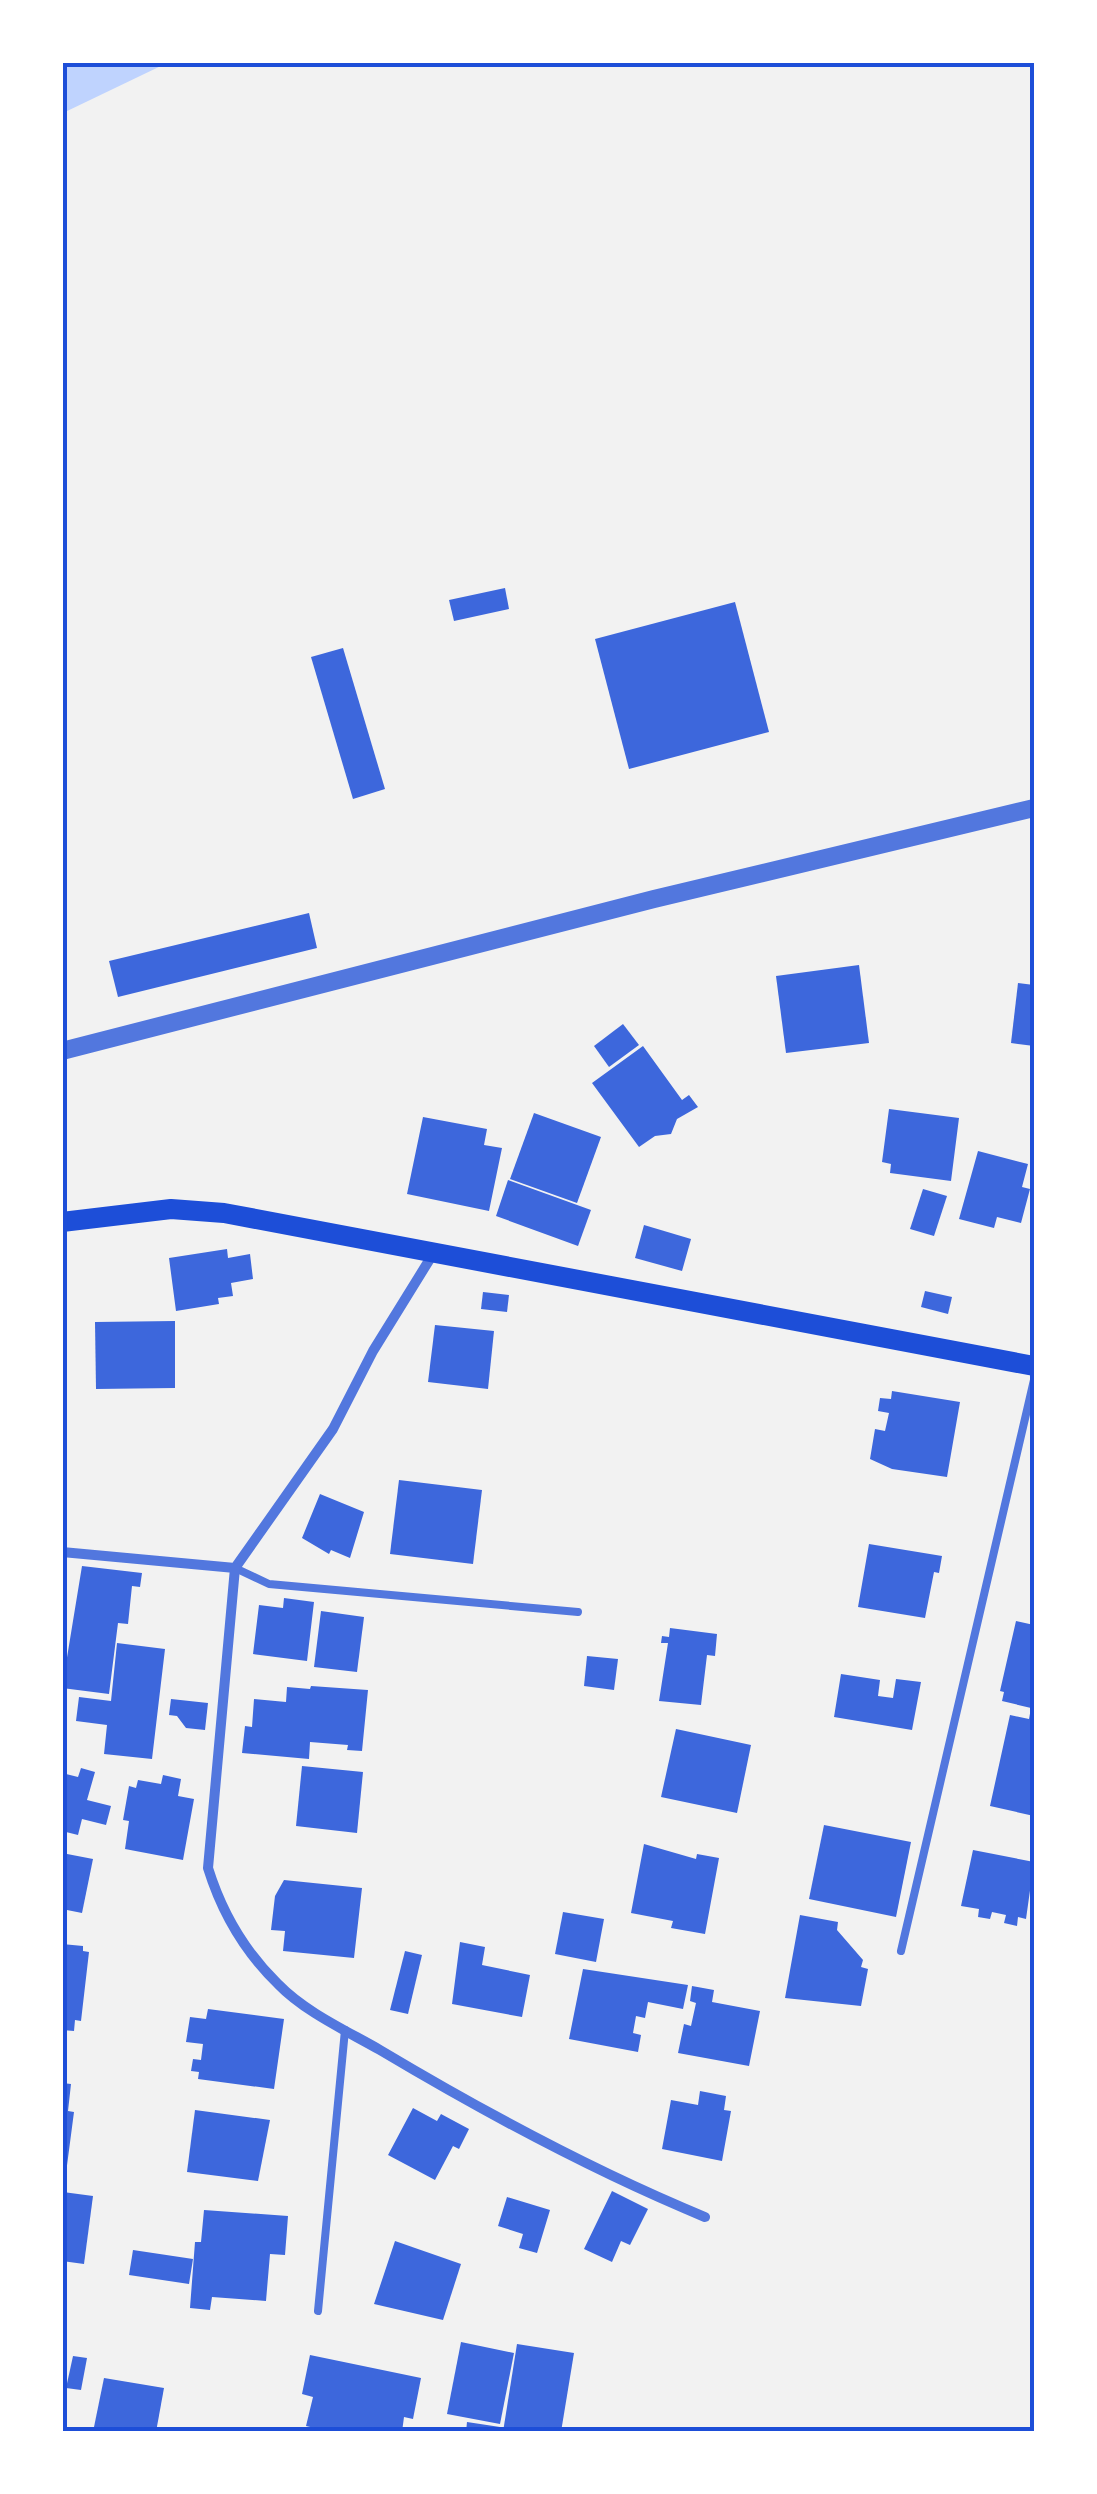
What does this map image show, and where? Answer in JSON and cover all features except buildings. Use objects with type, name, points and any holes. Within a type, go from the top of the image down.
[{"type":"main road","points":[[62,1222],[170,1209],[224,1213],[1034,1366]]},
{"type":"street","points":[[62,1051],[672,895],[1034,808]]},
{"type":"street","points":[[433,1253],[373,1351],[333,1429],[235,1568],[208,1868],[221,1908],[280,1987],[440,2086],[654,2196],[706,2217]]},
{"type":"street","points":[[62,1552],[235,1568]]},
{"type":"lane","points":[[901,1951],[1034,1380]]},
{"type":"lane","points":[[235,1568],[270,1584],[578,1612]]},
{"type":"lane","points":[[318,2311],[345,2030]]},
{"type":"water","points":[[63,62],[177,63],[165,64],[63,113]]}]
